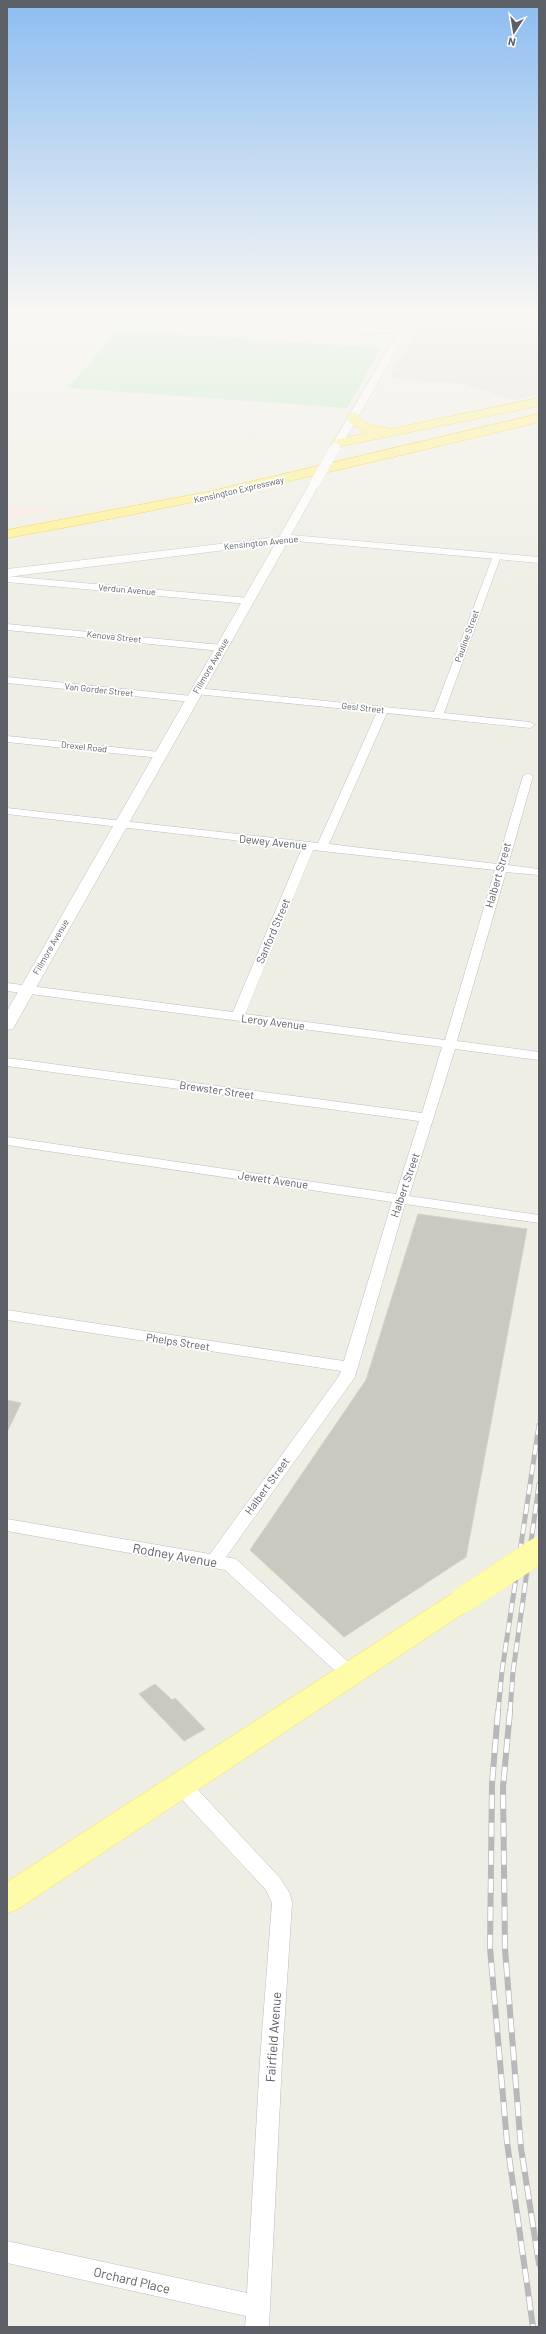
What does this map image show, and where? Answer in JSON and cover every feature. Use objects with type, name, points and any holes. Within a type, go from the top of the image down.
[{"type":"highway","points":[[353,417],[355,422],[364,428],[390,432]]},
{"type":"highway","points":[[336,446],[390,432],[465,417]]},
{"type":"highway","points":[[420,439],[502,417]]},
{"type":"highway","name":"Kensington Expressway","points":[[7,527],[116,508],[215,487],[517,417]]},
{"type":"highway","name":"Kensington Expressway","points":[[7,534],[93,520],[226,493],[539,418]]},
{"type":"main road","points":[[7,1899],[539,1550]]},
{"type":"street","name":"Fillmore Avenue","points":[[7,1025],[352,417]]},
{"type":"street","name":"Kensington Avenue","points":[[7,573],[296,538],[539,560]]},
{"type":"street","points":[[232,546],[263,548],[270,551],[273,556]]},
{"type":"street","name":"Pauline Street","points":[[438,716],[497,556]]},
{"type":"street","name":"Verdun Avenue","points":[[7,579],[248,601]]},
{"type":"street","name":"Kenova Street","points":[[7,627],[221,648]]},
{"type":"street","name":"Van Gorder Street","points":[[7,680],[194,695]]},
{"type":"street","name":"Gesl Street","points":[[194,695],[383,710],[530,726]]},
{"type":"street","points":[[322,847],[383,710]]},
{"type":"street","name":"Drexel Road","points":[[7,739],[160,755]]},
{"type":"street","name":"Halbert Street","points":[[214,1561],[347,1377],[401,1198],[450,1044],[528,776]]},
{"type":"street","name":"Dewey Avenue","points":[[7,812],[539,872]]},
{"type":"street","name":"Sanford Street","points":[[237,1017],[309,846]]},
{"type":"street","name":"Leroy Avenue","points":[[7,987],[539,1056]]},
{"type":"street","name":"Brewster Street","points":[[7,1062],[427,1118]]},
{"type":"street","name":"Jewett Avenue","points":[[7,1142],[538,1218]]},
{"type":"street","name":"Phelps Street","points":[[7,1315],[350,1367]]},
{"type":"street","name":"Rodney Avenue","points":[[7,1525],[230,1564],[350,1674]]},
{"type":"street","name":"Fairfield Avenue","points":[[181,1785],[273,1884],[280,1894],[282,1903],[257,2317]]},
{"type":"street","name":"Orchard Place","points":[[7,2252],[257,2317]]},
{"type":"shaded area","points":[[7,508],[64,508],[7,517]]},
{"type":"building","points":[[418,1214],[527,1229],[466,1557],[344,1637],[250,1550],[366,1380]]},
{"type":"building","points":[[7,1400],[21,1403],[7,1432]]},
{"type":"building","points":[[155,1684],[172,1700],[175,1698],[205,1729],[184,1741],[139,1694]]},
{"type":"railway","points":[[498,1712],[502,1671],[539,1425]]},
{"type":"railway","points":[[510,1712],[513,1672],[539,1484]]},
{"type":"railway","points":[[498,1711],[492,1784],[490,1948],[507,2142],[533,2327]]},
{"type":"railway","points":[[510,1711],[503,1787],[505,1949],[521,2148],[539,2264]]}]
